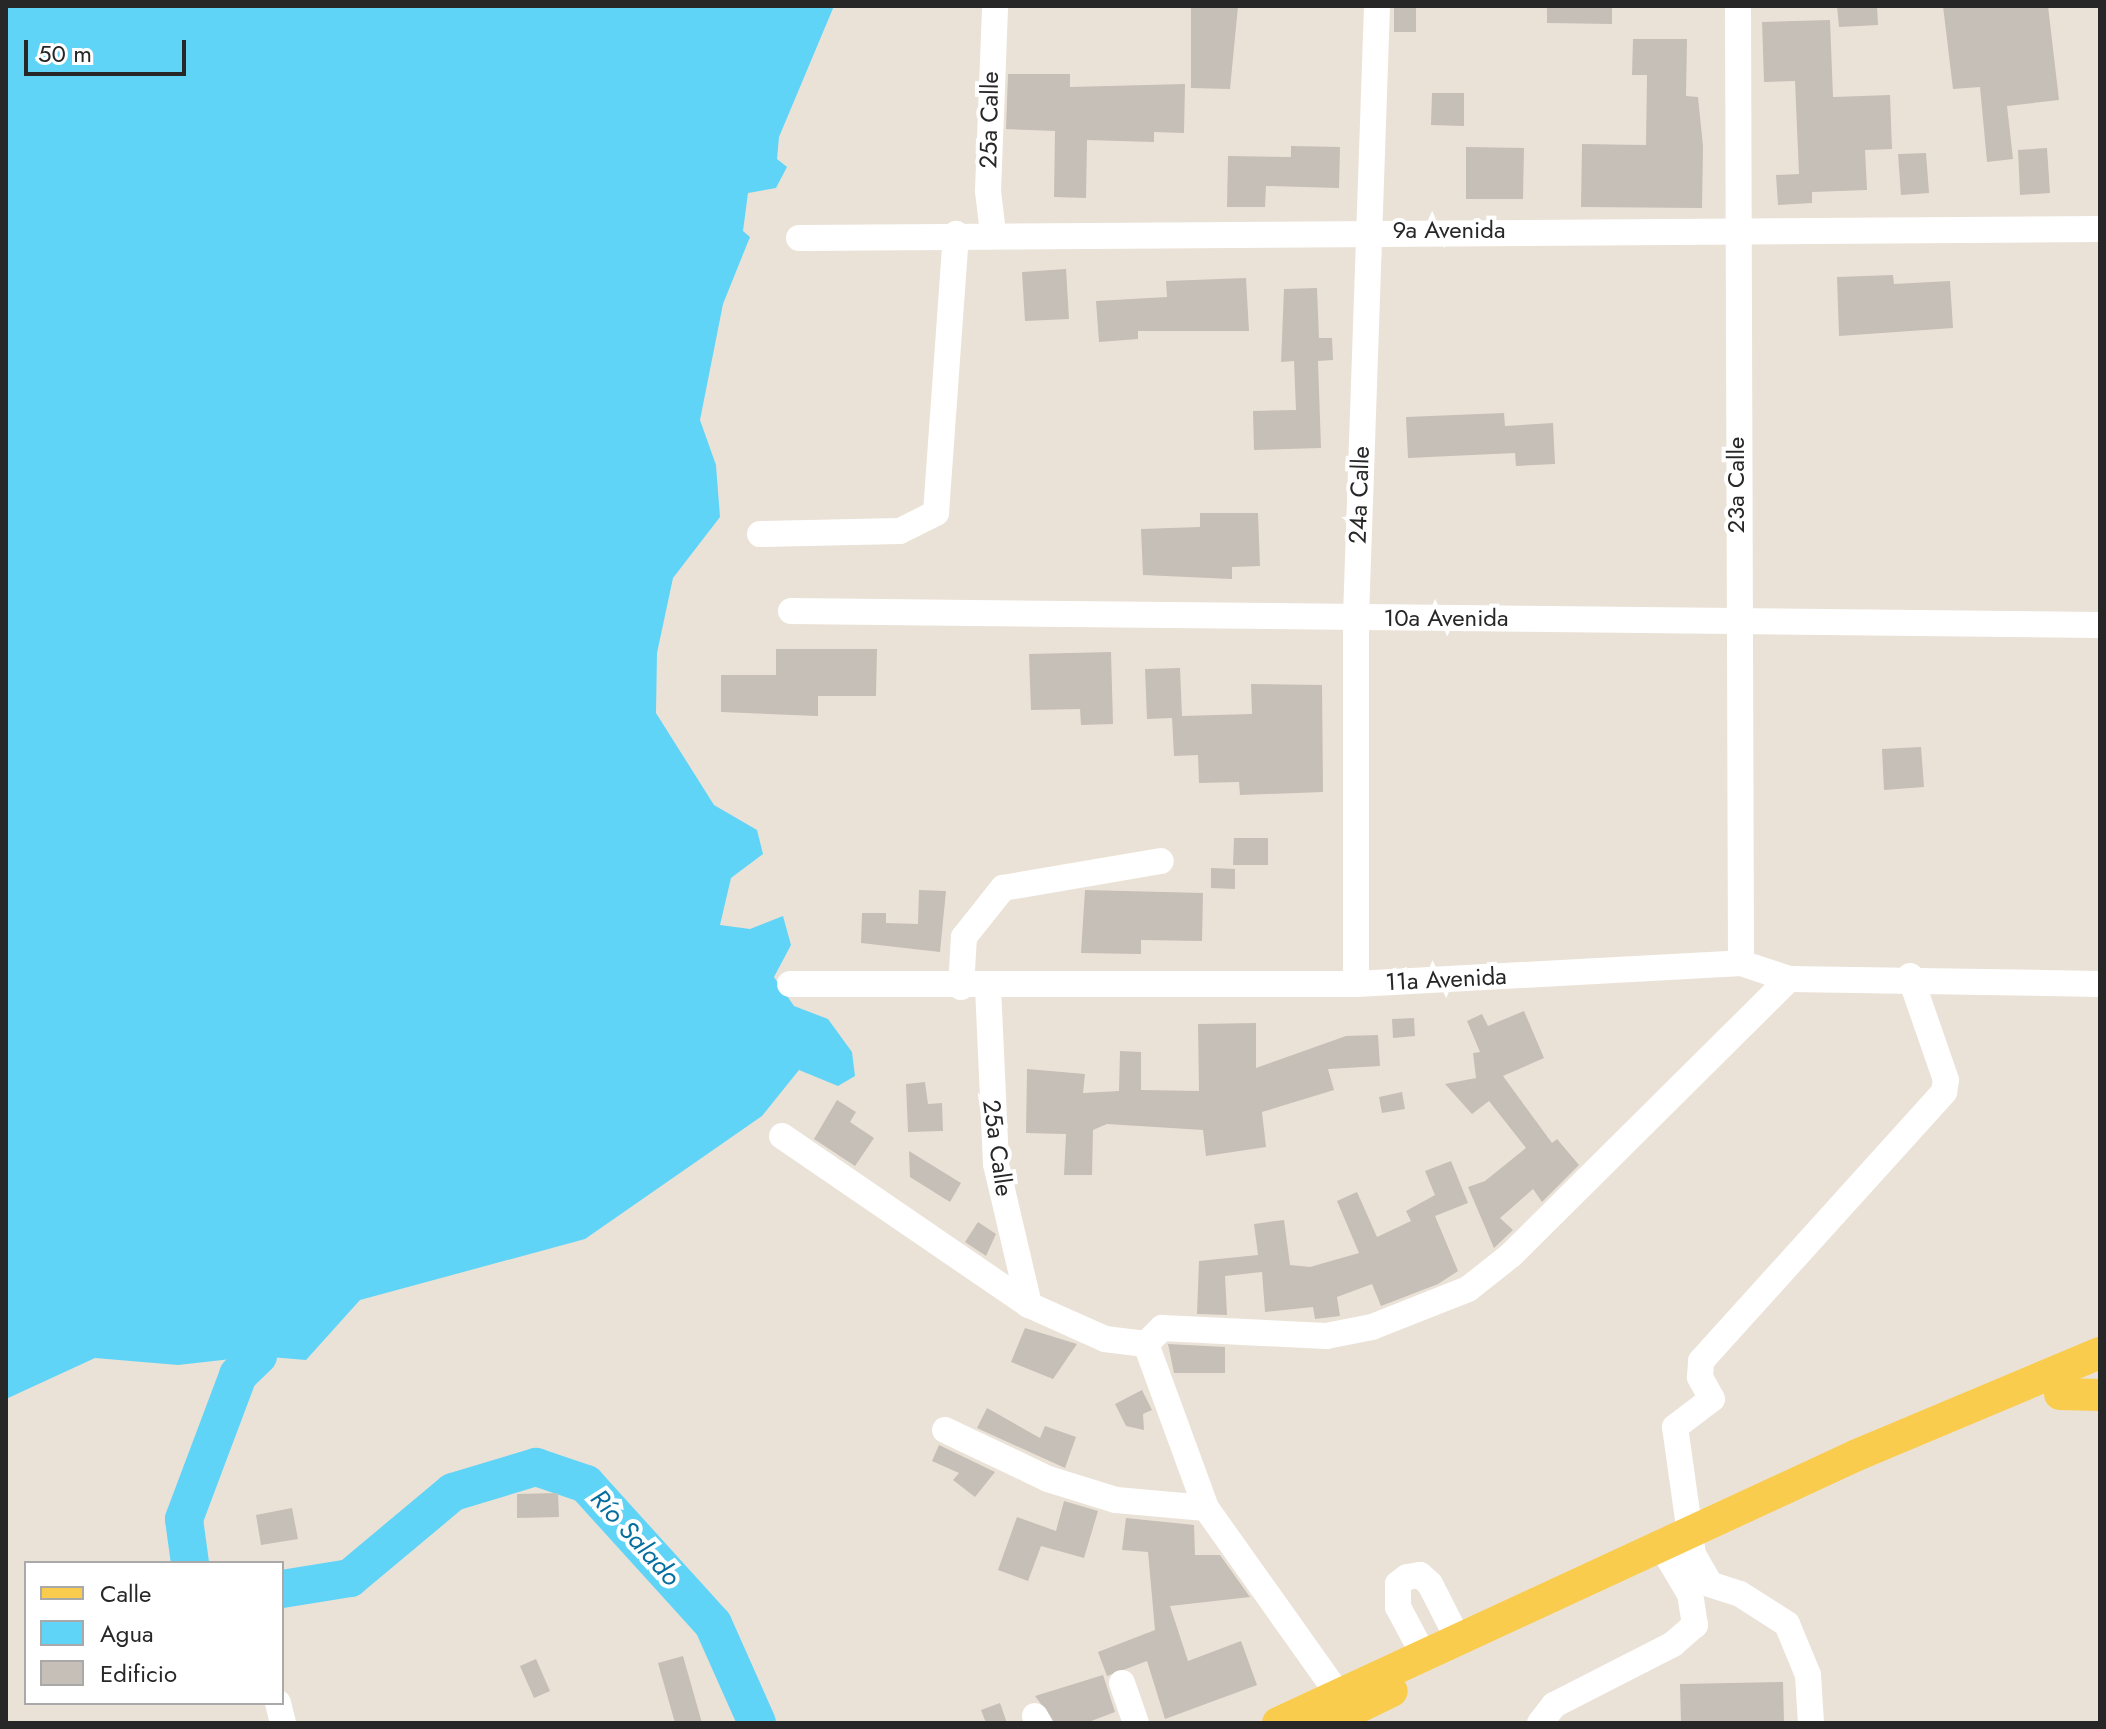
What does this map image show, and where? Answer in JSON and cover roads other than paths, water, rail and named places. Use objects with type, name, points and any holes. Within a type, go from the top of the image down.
[{"type":"main road","points":[[1326,1723],[1678,1551],[2056,1384],[2100,1353]]},
{"type":"main road","points":[[2056,1384],[2100,1377]]},
{"type":"main road","points":[[2056,1384],[2100,1395]]},
{"type":"main road","points":[[1278,1723],[1457,1637],[1678,1551]]},
{"type":"street","name":"25a Calle","points":[[993,233],[988,191],[995,6]]},
{"type":"street","name":"24a Calle","points":[[1356,984],[1356,617],[1366,230],[1377,6]]},
{"type":"street","name":"23a Calle","points":[[1738,6],[1734,229],[1741,963]]},
{"type":"street","name":"9a Avenida","points":[[799,238],[1366,230],[2100,229]]},
{"type":"street","points":[[760,534],[900,531],[936,513],[956,234]]},
{"type":"street","name":"10a Avenida","points":[[791,611],[2100,625]]},
{"type":"street","points":[[961,987],[964,937],[1003,888],[1161,861]]},
{"type":"street","name":"11a Avenida","points":[[790,984],[961,987],[1356,984],[1741,963],[1789,979],[1910,976],[2100,984]]},
{"type":"street","points":[[1540,1723],[1554,1705],[1673,1644],[1695,1625],[1678,1551],[1675,1427],[1712,1399],[1700,1377],[1701,1361],[1946,1087],[1910,976]]},
{"type":"street","points":[[1146,1344],[1162,1328],[1326,1336],[1372,1327],[1468,1289],[1511,1255],[1789,979]]},
{"type":"street","name":"25a Calle","points":[[988,987],[996,1164],[1029,1305]]},
{"type":"street","points":[[782,1136],[1029,1305],[1105,1339],[1146,1344]]},
{"type":"street","points":[[1146,1344],[1206,1508],[1337,1692]]},
{"type":"street","points":[[945,1430],[1048,1479],[1116,1500],[1206,1508]]},
{"type":"street","points":[[1678,1551],[1710,1584],[1740,1594],[1787,1624],[1808,1675],[1811,1723]]},
{"type":"street","points":[[1423,1654],[1398,1607],[1398,1584],[1407,1577],[1420,1575],[1430,1584],[1457,1637]]},
{"type":"street","points":[[1122,1683],[1136,1723]]},
{"type":"water","points":[[6,6],[834,6],[779,137],[777,159],[787,167],[776,188],[748,193],[743,231],[750,237],[723,304],[700,420],[716,465],[720,517],[673,578],[657,653],[656,713],[714,805],[757,830],[763,854],[731,878],[720,925],[750,929],[783,916],[791,945],[774,977],[794,1006],[828,1019],[852,1052],[855,1076],[838,1086],[799,1070],[762,1116],[585,1239],[360,1300],[306,1360],[258,1356],[178,1365],[95,1358],[6,1399]]},
{"type":"waterway","name":"Río Salado","points":[[190,1561],[184,1519],[238,1375],[258,1356]]},
{"type":"waterway","name":"Río Salado","points":[[284,1589],[350,1578],[453,1492],[536,1467],[586,1484],[713,1624],[757,1723]]}]
